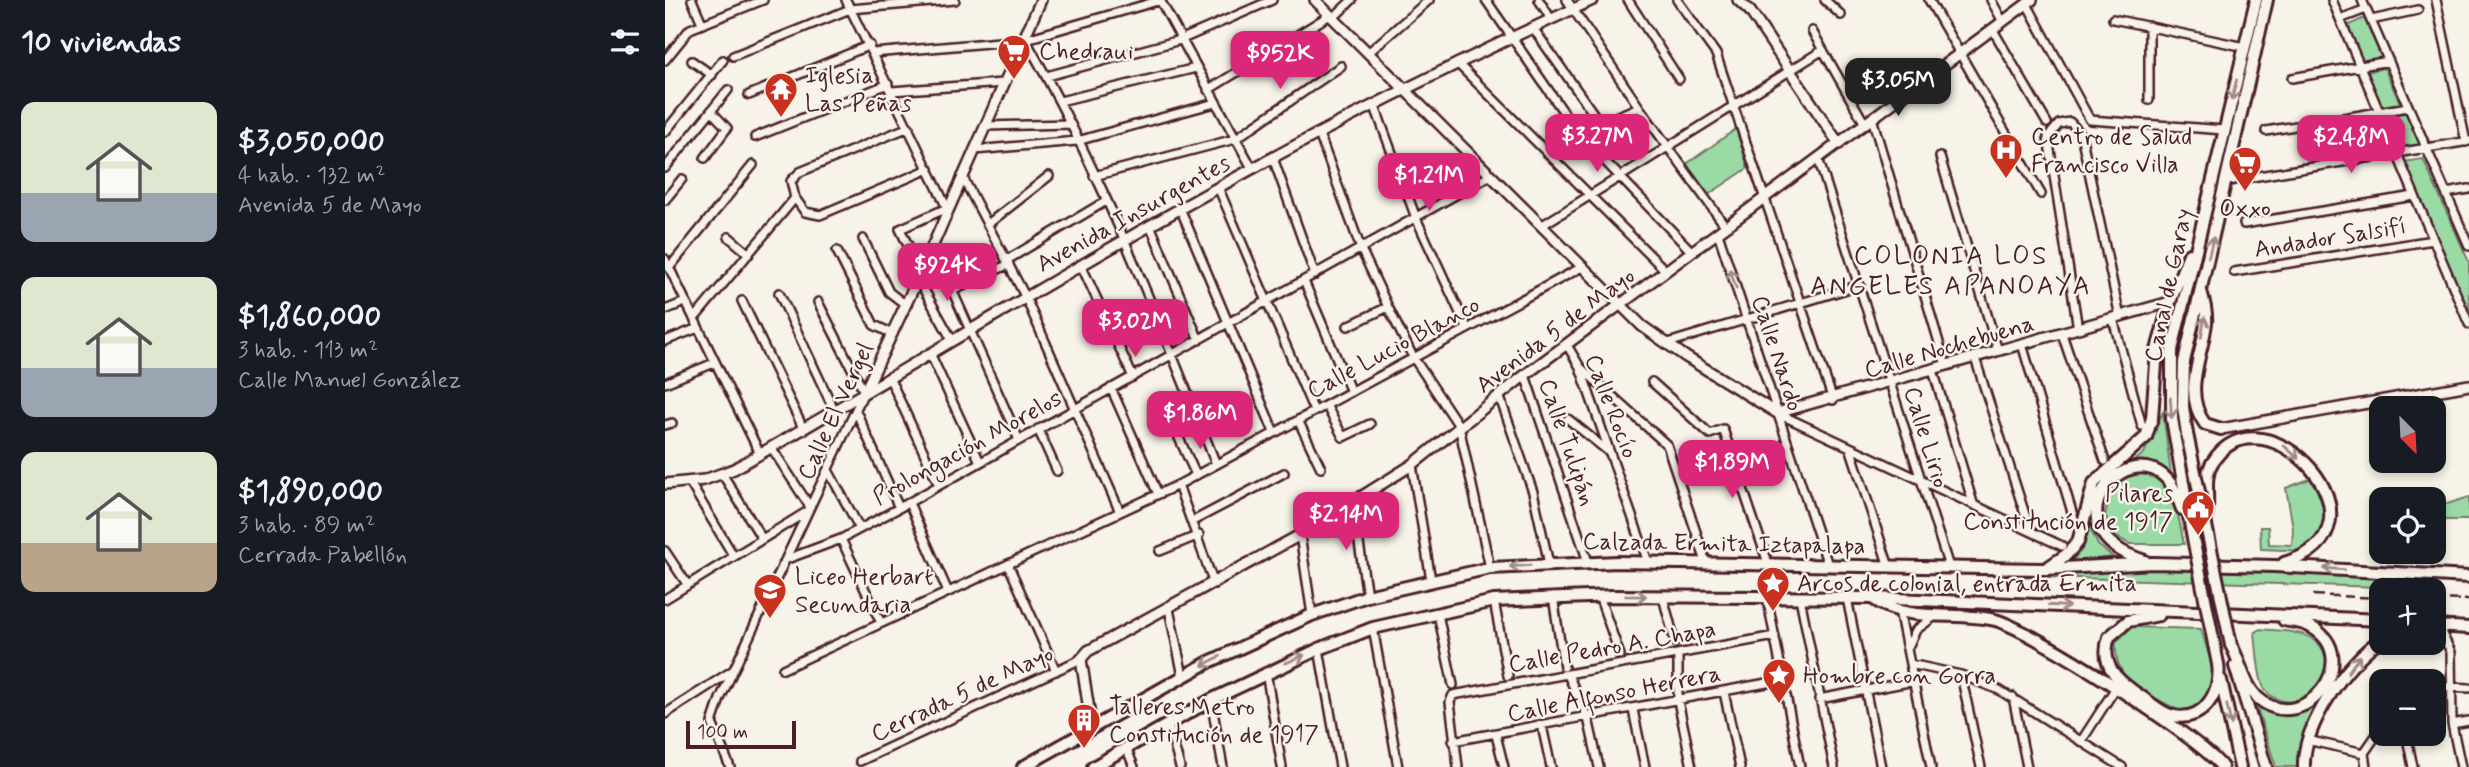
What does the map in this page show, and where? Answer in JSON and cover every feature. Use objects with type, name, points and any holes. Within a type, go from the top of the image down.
[{"type":"main road","name":"Canal de Garay","points":[[2240,767],[2175,440],[2171,362],[2256,0]]},
{"type":"main road","name":"Canal de Garay","points":[[2231,645],[2187,434],[2183,407],[2184,362],[2228,181],[2267,0]]},
{"type":"main road","points":[[2046,569],[2066,555],[2078,542],[2094,483],[2145,437],[2152,418],[2157,350],[2170,302],[2198,240]]},
{"type":"main road","points":[[2200,288],[2206,323],[2196,364],[2195,401],[2205,424],[2221,429]]},
{"type":"main road","points":[[2205,522],[2210,467],[2226,448],[2253,438],[2273,439],[2287,447],[2322,481],[2330,507],[2330,526],[2319,544],[2300,558],[2275,566]]},
{"type":"main road","points":[[2153,563],[2120,551],[2103,535],[2096,508],[2104,486],[2127,470],[2140,468],[2158,474],[2174,489],[2191,528]]},
{"type":"main road","name":"Calzada Ermita Iztapalapa","points":[[1023,767],[1183,676],[1312,615],[1367,596],[1490,568],[1588,562],[2046,569],[2153,563],[2275,566],[2469,577]]},
{"type":"main road","points":[[1093,767],[1266,672],[1373,628],[1494,601],[1599,596],[1873,598],[1940,613],[1969,615],[2016,628],[2171,725],[2214,757],[2222,767]]},
{"type":"main road","points":[[1898,605],[2172,611],[2369,619]]},
{"type":"main road","points":[[2172,611],[2134,619],[2117,628],[2107,643],[2107,660],[2122,684],[2164,712],[2178,717],[2196,713],[2209,704],[2217,687],[2218,664]]},
{"type":"main road","points":[[2231,645],[2249,686],[2262,701],[2282,709],[2299,707],[2321,693],[2330,679],[2333,661],[2330,649],[2311,627],[2267,614]]},
{"type":"main road","points":[[2446,627],[2469,628]]},
{"type":"main road","points":[[2231,645],[2240,688],[2266,767]]},
{"type":"main road","points":[[2304,767],[2306,740],[2334,691],[2369,648]]},
{"type":"street","points":[[692,0],[702,23]]},
{"type":"street","points":[[665,60],[690,29],[763,0]]},
{"type":"street","points":[[846,0],[947,208],[900,229],[919,276],[952,340]]},
{"type":"street","points":[[733,56],[850,9],[955,0]]},
{"type":"street","name":"Calle El Vergel","points":[[730,767],[712,723],[733,670],[893,334],[1041,0]]},
{"type":"street","points":[[749,95],[871,49],[1023,40],[1161,0],[1180,40],[1252,168]]},
{"type":"street","points":[[1047,76],[1180,40],[1272,0]]},
{"type":"street","points":[[1315,0],[1642,326],[1777,413],[1919,476],[2062,546]]},
{"type":"street","points":[[1208,90],[1331,16],[1352,0]]},
{"type":"street","points":[[1368,53],[1429,0]]},
{"type":"street","points":[[1486,0],[1579,133],[1618,178],[1692,252]]},
{"type":"street","points":[[1539,0],[1552,19]]},
{"type":"street","points":[[1567,0],[1639,107],[1726,227]]},
{"type":"street","name":"Avenida Insurgentes","points":[[665,484],[690,483],[723,475],[970,328],[1217,187],[1405,88],[1593,0]]},
{"type":"street","points":[[1628,0],[1679,79]]},
{"type":"street","points":[[1677,0],[1716,54],[1833,400]]},
{"type":"street","points":[[1738,0],[1750,11],[1839,144]]},
{"type":"street","points":[[1825,0],[1841,15]]},
{"type":"street","points":[[1929,0],[2041,194]]},
{"type":"street","points":[[1991,0],[2003,22]]},
{"type":"street","points":[[2332,0],[2469,324]]},
{"type":"street","points":[[2362,0],[2469,246]]},
{"type":"street","points":[[2228,181],[2467,142],[2436,0]]},
{"type":"street","points":[[2029,2],[2090,120],[2224,130]]},
{"type":"street","name":"Avenida 5 de Mayo","points":[[1081,659],[1088,651],[1300,535],[1412,466],[1525,375],[2029,2]]},
{"type":"street","points":[[2340,19],[2366,9]]},
{"type":"street","points":[[2371,20],[2418,10]]},
{"type":"street","points":[[2113,19],[2245,47]]},
{"type":"street","points":[[2149,26],[2149,100]]},
{"type":"street","points":[[1533,28],[1600,123]]},
{"type":"street","points":[[1812,30],[1868,121],[1945,366]]},
{"type":"street","points":[[1993,30],[2047,123]]},
{"type":"street","points":[[1023,40],[1060,101],[1106,201],[1216,464]]},
{"type":"street","points":[[1541,226],[1823,50]]},
{"type":"street","points":[[665,132],[723,60]]},
{"type":"street","points":[[692,61],[712,75]]},
{"type":"street","points":[[2292,78],[2389,61]]},
{"type":"street","points":[[1457,63],[1666,271]]},
{"type":"street","points":[[1094,176],[1235,139],[1341,66]]},
{"type":"street","points":[[1060,101],[1196,68]]},
{"type":"street","points":[[755,137],[890,88],[1003,83]]},
{"type":"street","points":[[665,168],[728,90]]},
{"type":"street","points":[[974,149],[1077,141],[1215,103]]},
{"type":"street","points":[[1374,104],[1416,218],[1467,328]]},
{"type":"street","points":[[1579,133],[1639,107]]},
{"type":"street","points":[[2266,131],[2408,107]]},
{"type":"street","points":[[705,158],[727,128],[712,112]]},
{"type":"street","points":[[2078,329],[2048,138],[2059,124],[2070,122],[2081,134],[2116,318],[2142,426]]},
{"type":"street","points":[[985,126],[1070,124]]},
{"type":"street","points":[[909,127],[800,172],[792,181],[795,198],[805,212],[820,215],[929,169]]},
{"type":"street","points":[[1319,134],[1361,249],[1388,307],[1413,357],[1459,426],[1490,568]]},
{"type":"street","points":[[1940,157],[1998,351]]},
{"type":"street","points":[[1273,158],[1315,275]]},
{"type":"street","name":"Calle Lirio","points":[[1818,158],[1949,567]]},
{"type":"street","points":[[669,268],[753,165]]},
{"type":"street","points":[[962,175],[1025,296],[1120,512]]},
{"type":"street","name":"Prolongación Morelos","points":[[787,559],[841,539],[909,503],[1490,175]]},
{"type":"street","points":[[988,224],[1049,176]]},
{"type":"street","points":[[665,200],[682,179]]},
{"type":"street","points":[[1217,187],[1314,411]]},
{"type":"street","points":[[2446,193],[2469,189]]},
{"type":"street","points":[[2244,224],[2414,196]]},
{"type":"street","points":[[694,319],[795,198]]},
{"type":"street","points":[[954,290],[1008,262],[1106,201]]},
{"type":"street","points":[[1180,208],[1275,432]]},
{"type":"street","points":[[1150,225],[1199,340]]},
{"type":"street","name":"Calle Nardo","points":[[1717,233],[1828,565]]},
{"type":"street","points":[[729,237],[749,254]]},
{"type":"street","points":[[863,239],[889,292],[906,305]]},
{"type":"street","name":"Andador Salsifí","points":[[2234,272],[2433,240]]},
{"type":"street","points":[[932,245],[1019,440]]},
{"type":"street","points":[[837,251],[874,324],[893,334]]},
{"type":"street","points":[[665,259],[760,454]]},
{"type":"street","points":[[1081,265],[1133,377]]},
{"type":"street","name":"Calle Lucio Blanco","points":[[783,669],[1178,485],[1582,267]]},
{"type":"street","points":[[1304,281],[1351,392]]},
{"type":"street","points":[[1668,343],[1860,285]]},
{"type":"street","points":[[779,293],[834,410]]},
{"type":"street","points":[[742,301],[803,428]]},
{"type":"street","points":[[665,310],[685,302]]},
{"type":"street","points":[[818,302],[864,392]]},
{"type":"street","name":"Calle Nochebuena","points":[[1777,413],[1833,400],[2170,302]]},
{"type":"street","points":[[1348,326],[1388,307]]},
{"type":"street","points":[[665,341],[698,328]]},
{"type":"street","points":[[2062,334],[2105,461]]},
{"type":"street","points":[[2022,344],[2074,519]]},
{"type":"street","name":"Calle Rocío","points":[[1567,345],[1580,367],[1648,562]]},
{"type":"street","points":[[930,353],[980,462]]},
{"type":"street","points":[[1975,358],[2030,530]]},
{"type":"street","points":[[665,383],[714,363]]},
{"type":"street","points":[[1580,367],[1667,445],[1706,562]]},
{"type":"street","points":[[1933,370],[1973,503]]},
{"type":"street","name":"Calle Tulipán","points":[[1525,375],[1588,562]]},
{"type":"street","points":[[889,377],[939,485]]},
{"type":"street","points":[[1653,382],[1710,434],[1723,429],[1768,563]]},
{"type":"street","points":[[2221,429],[2469,385]]},
{"type":"street","points":[[1111,388],[1158,494]]},
{"type":"street","points":[[1499,395],[1533,492],[1549,564]]},
{"type":"street","points":[[1326,405],[1343,437],[1370,424]]},
{"type":"street","points":[[856,411],[899,508]]},
{"type":"street","points":[[1568,419],[1610,452]]},
{"type":"street","points":[[1298,420],[1321,468]]},
{"type":"street","points":[[1038,429],[1057,471]]},
{"type":"street","points":[[1179,438],[1196,475]]},
{"type":"street","points":[[665,599],[809,509],[771,447]]},
{"type":"street","points":[[1850,447],[1889,567]]},
{"type":"street","points":[[1412,466],[1431,580]]},
{"type":"street","points":[[828,470],[859,529]]},
{"type":"street","points":[[1193,521],[1284,473]]},
{"type":"street","points":[[723,475],[761,537]]},
{"type":"street","points":[[690,483],[733,555]]},
{"type":"street","points":[[1178,485],[1199,536],[1214,584]]},
{"type":"street","points":[[909,503],[948,592]]},
{"type":"street","points":[[1353,503],[1367,596]]},
{"type":"street","points":[[1300,535],[1312,615]]},
{"type":"street","points":[[1160,551],[1199,536]]},
{"type":"street","points":[[841,539],[881,623]]},
{"type":"street","points":[[665,551],[687,584]]},
{"type":"street","points":[[1008,564],[1056,671]]},
{"type":"street","points":[[1599,596],[1620,655]]},
{"type":"street","points":[[1553,597],[1566,671],[1588,718],[1599,767]]},
{"type":"street","points":[[1663,597],[1675,642]]},
{"type":"street","points":[[1767,597],[1800,767]]},
{"type":"street","points":[[1800,598],[1833,767]]},
{"type":"street","points":[[1847,598],[1881,767]]},
{"type":"street","points":[[1494,601],[1508,676]]},
{"type":"street","points":[[1898,605],[1931,767]]},
{"type":"street","points":[[1169,609],[1183,676]]},
{"type":"street","points":[[1907,649],[1916,630],[1940,613]]},
{"type":"street","points":[[1439,614],[1455,689],[1450,702],[1458,767]]},
{"type":"street","points":[[1373,628],[1398,767]]},
{"type":"street","name":"Calle Pedro A. Chapa","points":[[1455,689],[1775,636]]},
{"type":"street","points":[[2446,643],[2451,652],[2452,724],[2461,767]]},
{"type":"street","points":[[1319,649],[1340,767]]},
{"type":"street","points":[[1678,654],[1678,701],[1692,767]]},
{"type":"street","points":[[1081,659],[1092,729]]},
{"type":"street","name":"Cerrada 5 de Mayo","points":[[860,761],[1081,659]]},
{"type":"street","points":[[1910,664],[1961,675],[2013,697],[2122,767]]},
{"type":"street","points":[[665,715],[733,670]]},
{"type":"street","points":[[1266,672],[1282,767]]},
{"type":"street","points":[[1961,675],[1981,767]]},
{"type":"street","name":"Calle Alfonso Herrera","points":[[1453,741],[1633,710],[1783,680]]},
{"type":"street","points":[[1819,699],[1914,681]]},
{"type":"street","points":[[2446,687],[2469,688]]},
{"type":"street","points":[[2082,740],[2115,689]]},
{"type":"street","points":[[1724,692],[1740,767]]},
{"type":"street","points":[[2013,697],[2027,767]]},
{"type":"street","points":[[1212,700],[1223,767]]},
{"type":"street","points":[[1633,710],[1645,767]]},
{"type":"street","points":[[2452,724],[2469,721]]},
{"type":"street","points":[[1168,724],[1180,767]]},
{"type":"street","points":[[1542,726],[1551,767]]},
{"type":"street","points":[[1496,735],[1504,767]]},
{"type":"street","points":[[2306,740],[2364,753]]},
{"type":"street","points":[[2366,767],[2364,753],[2369,746]]},
{"type":"street","points":[[2409,746],[2413,767]]},
{"type":"street","points":[[1126,747],[1134,767]]},
{"type":"green space","points":[[2364,18],[2382,59],[2362,63],[2347,26]]},
{"type":"green space","points":[[2384,68],[2400,103],[2381,106],[2367,72]]},
{"type":"green space","points":[[2406,112],[2421,146],[2398,149],[2385,116]]},
{"type":"green space","points":[[1736,129],[1748,168],[1708,195],[1685,165]]},
{"type":"green space","points":[[2423,159],[2469,262],[2469,314],[2403,162]]},
{"type":"green space","points":[[2163,412],[2173,490],[2184,544],[2130,544],[2116,537],[2105,515],[2112,487],[2127,467],[2144,453]]},
{"type":"green space","points":[[2312,478],[2329,518],[2308,551],[2261,549],[2260,527],[2268,527],[2269,544],[2292,545],[2293,528],[2286,488]]},
{"type":"green space","points":[[2469,497],[2469,520],[2446,520],[2446,504]]},
{"type":"green space","points":[[2089,526],[2098,545],[2113,557],[2071,562],[2083,548]]},
{"type":"green space","points":[[2169,568],[2375,578],[2369,578],[2369,587],[2008,576]]},
{"type":"green space","points":[[2132,627],[2201,629],[2213,679],[2206,700],[2181,712],[2135,686],[2120,668],[2116,642]]},
{"type":"green space","points":[[2260,629],[2294,632],[2313,639],[2320,646],[2327,668],[2313,693],[2292,702],[2277,699],[2265,690],[2259,671],[2255,633]]},
{"type":"green space","points":[[2255,702],[2272,711],[2289,714],[2314,708],[2322,703],[2302,767],[2276,767]]},
{"type":"railway","points":[[2313,595],[2369,597]]},
{"type":"railway","points":[[2446,599],[2469,600]]},
{"type":"place","name":"Chedraui","points":[[1014,81]]},
{"type":"place","name":"Iglesia Las Peñas","points":[[781,119]]},
{"type":"place","name":"Centro de Salud Francisco Villa","points":[[2006,180]]},
{"type":"place","name":"Oxxo","points":[[2245,193]]},
{"type":"place","name":"Pilares Constitución de 1917","points":[[2198,537]]},
{"type":"place","name":"Arcos de colonial, entrada Ermita","points":[[1773,613]]},
{"type":"place","name":"Liceo Herbart Secundaria","points":[[770,620]]},
{"type":"place","name":"Hombre con Gorra","points":[[1779,705]]},
{"type":"place","name":"Talleres Metro Constitución de 1917","points":[[1084,750]]},
{"type":"district","name":"COLONIA LOS ANGELES APANOAYA","points":[[1951,270]]}]
